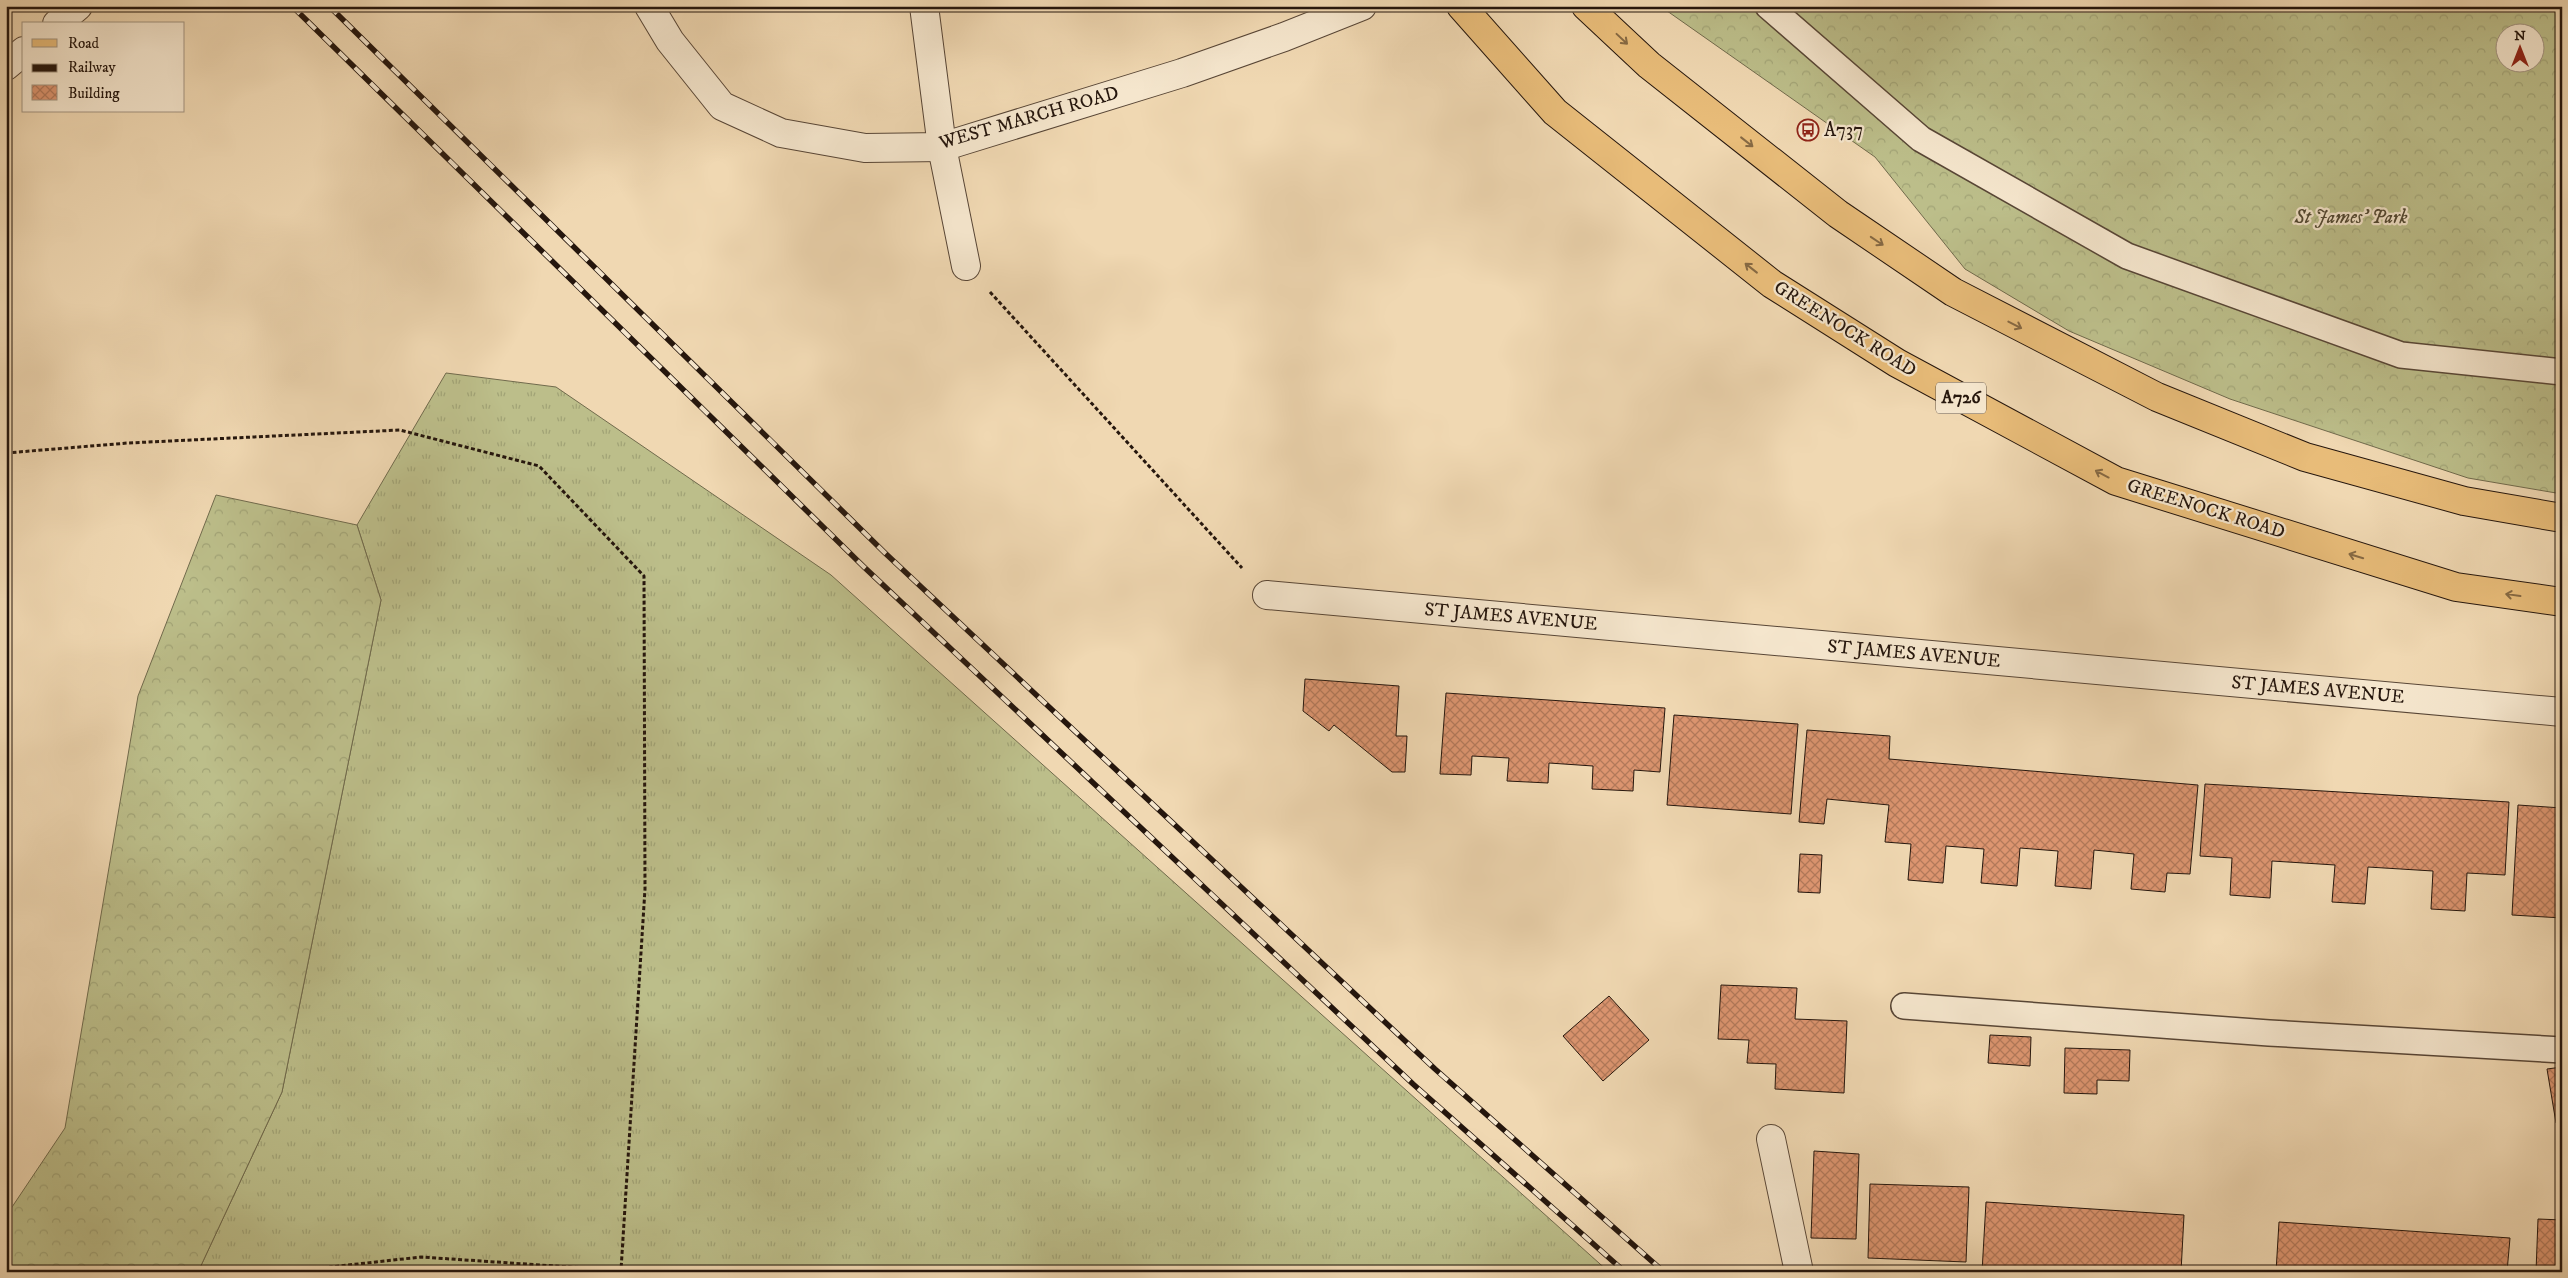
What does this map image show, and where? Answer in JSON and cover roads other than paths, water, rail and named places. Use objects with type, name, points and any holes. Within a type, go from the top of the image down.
[{"type":"main road","name":"GREENOCK ROAD","points":[[1461,6],[1555,112],[1772,284],[1897,363],[2054,448],[2116,481],[2456,587],[2562,602]]},
{"type":"main road","points":[[1586,6],[1649,65],[1838,214],[1953,292],[2157,397],[2305,457],[2464,501],[2562,518]]},
{"type":"street","points":[[59,22],[78,6]]},
{"type":"street","name":"WEST MARCH ROAD","points":[[649,6],[670,41],[722,106],[781,132],[864,148],[942,147],[1182,73],[1284,37],[1362,6]]},
{"type":"street","points":[[924,6],[942,147],[966,266]]},
{"type":"street","points":[[6,66],[22,53]]},
{"type":"street","name":"ST JAMES AVENUE","points":[[1267,595],[2562,712]]},
{"type":"street","points":[[1771,1138],[1799,1272]]},
{"type":"lane","points":[[1768,6],[1921,138],[2127,256],[2401,355],[2562,372]]},
{"type":"lane","points":[[1904,1006],[2269,1034],[2562,1050]]},
{"type":"railway","points":[[292,6],[864,567],[1413,1084],[1625,1272]]},
{"type":"railway","points":[[329,6],[885,553],[1435,1069],[1664,1272]]},
{"type":"place","name":"A737","points":[[1808,130]]},
{"type":"park label","name":"St James' Park","points":[[2351,217]]}]
